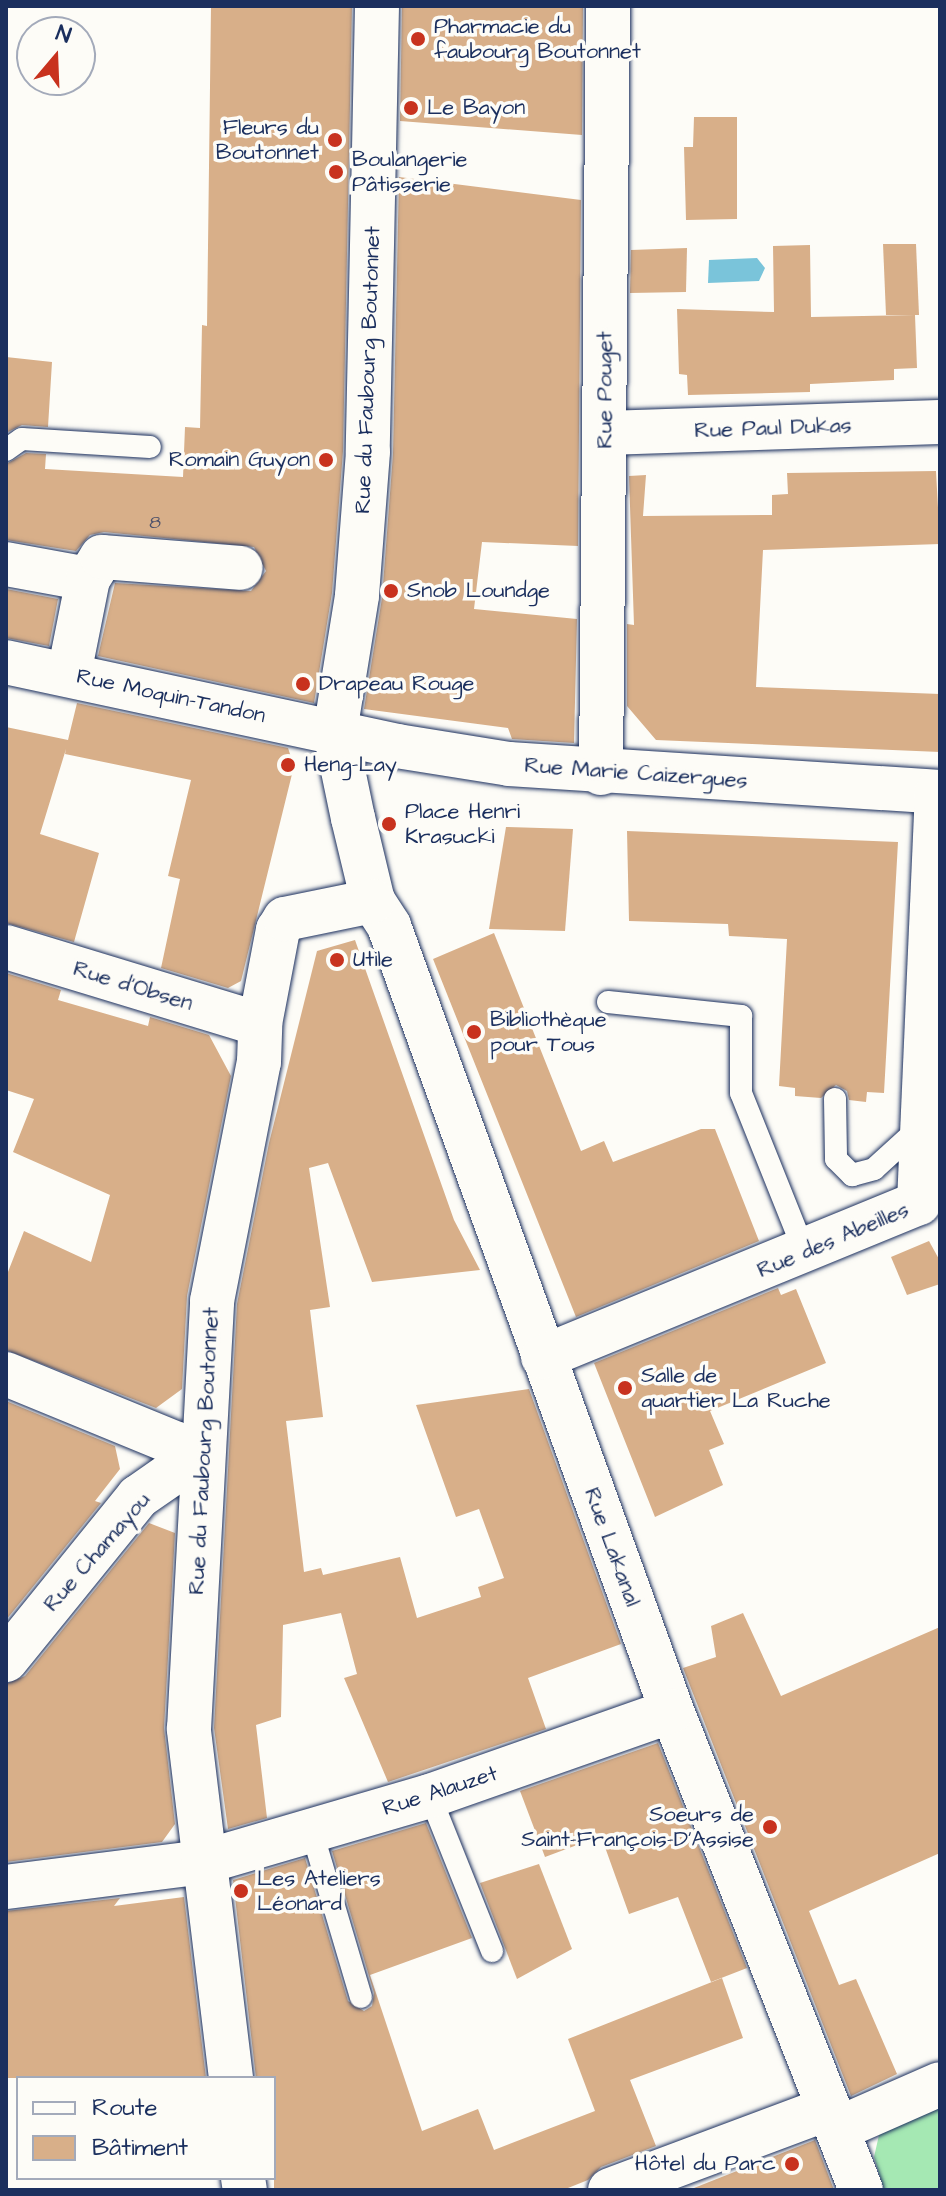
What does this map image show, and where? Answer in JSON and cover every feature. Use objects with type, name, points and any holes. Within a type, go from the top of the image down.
[{"type":"street","name":"Rue du Faubourg Boutonnet","points":[[335,732],[357,596],[368,452],[377,6]]},
{"type":"street","name":"Rue Pouget","points":[[601,773],[608,6]]},
{"type":"street","name":"Rue Paul Dukas","points":[[605,433],[940,422]]},
{"type":"street","points":[[69,674],[88,579],[102,557],[241,568]]},
{"type":"street","points":[[6,564],[88,579]]},
{"type":"street","name":"Rue Moquin-Tandon","points":[[6,662],[335,732]]},
{"type":"street","name":"Rue Marie Caizergues","points":[[335,732],[467,757],[601,773],[939,792]]},
{"type":"street","points":[[335,732],[373,901]]},
{"type":"street","name":"Rue des Abeilles","points":[[543,1357],[805,1253],[919,1203],[939,792]]},
{"type":"street","name":"Rue du Faubourg Boutonnet","points":[[231,2076],[189,1729],[212,1301],[259,1062],[260,1024],[278,930],[285,919],[373,901]]},
{"type":"street","name":"Rue Lakanal","points":[[373,901],[389,926],[672,1711],[861,2190]]},
{"type":"street","name":"Rue d'Obsen","points":[[6,947],[260,1024]]},
{"type":"street","points":[[6,1374],[177,1444],[202,1462]]},
{"type":"street","name":"Rue Chamayou","points":[[6,1660],[138,1497],[174,1472],[202,1462]]},
{"type":"street","name":"Rue Alauzet","points":[[6,1887],[204,1862],[430,1796],[672,1711]]},
{"type":"street","points":[[610,2190],[940,2084]]},
{"type":"lane","points":[[6,450],[22,439],[150,447]]},
{"type":"lane","points":[[608,1002],[741,1016],[741,1093],[805,1253]]},
{"type":"lane","points":[[835,1099],[836,1159],[852,1175],[874,1169],[922,1126]]},
{"type":"lane","points":[[430,1796],[492,1951]]},
{"type":"lane","points":[[312,1832],[361,1997]]},
{"type":"green space","points":[[940,2098],[940,2190],[884,2190],[874,2157],[882,2122]]},
{"type":"water","points":[[757,258],[765,268],[759,281],[708,283],[709,260]]},
{"type":"building","points":[[211,6],[352,6],[343,451],[332,593],[314,703],[98,656],[115,583],[251,591],[266,571],[254,547],[104,532],[90,535],[76,551],[6,540],[6,464],[26,453],[46,454],[45,469],[183,477],[185,427],[200,428],[202,325],[207,326]]},
{"type":"building","points":[[402,6],[583,6],[582,135],[400,121]]},
{"type":"building","points":[[694,117],[737,117],[737,219],[686,220],[684,147],[693,147]]},
{"type":"building","points":[[399,177],[581,200],[578,546],[482,542],[474,609],[577,619],[574,743],[512,739],[508,728],[364,709],[382,598],[393,454]]},
{"type":"building","points":[[883,244],[916,244],[919,315],[886,315]]},
{"type":"building","points":[[810,245],[811,317],[915,315],[917,368],[894,369],[894,380],[810,384],[810,392],[688,395],[687,375],[679,374],[677,309],[774,312],[773,246]]},
{"type":"building","points":[[687,248],[686,292],[630,293],[631,250]]},
{"type":"building","points":[[6,357],[52,362],[48,427],[22,425],[6,433]]},
{"type":"building","points":[[936,471],[940,544],[763,550],[756,687],[940,694],[940,752],[656,740],[627,706],[627,624],[634,625],[629,476],[646,475],[643,516],[772,515],[772,495],[788,494],[787,473]]},
{"type":"building","points":[[6,589],[58,599],[49,646],[6,638]]},
{"type":"building","points":[[77,703],[288,748],[294,766],[241,981],[228,988],[161,968],[180,879],[168,876],[191,780],[65,754],[66,749],[40,834],[99,853],[74,942],[6,923],[6,727],[68,740]]},
{"type":"building","points":[[506,827],[573,829],[565,931],[489,929]]},
{"type":"building","points":[[627,831],[898,842],[884,1093],[867,1092],[866,1102],[849,1100],[847,1091],[836,1085],[821,1098],[795,1096],[795,1088],[779,1086],[787,939],[729,936],[728,924],[629,921]]},
{"type":"building","points":[[494,933],[581,1151],[604,1141],[613,1162],[701,1129],[715,1129],[759,1241],[576,1317],[433,959]]},
{"type":"building","points":[[355,940],[454,1220],[480,1270],[372,1282],[328,1163],[309,1168],[330,1307],[310,1310],[323,1417],[286,1421],[304,1572],[321,1568],[323,1575],[400,1557],[417,1618],[481,1597],[478,1587],[504,1578],[479,1509],[456,1517],[416,1405],[529,1389],[621,1644],[528,1678],[546,1729],[388,1782],[344,1678],[357,1674],[341,1613],[283,1625],[281,1717],[256,1725],[267,1818],[228,1829],[214,1728],[237,1304],[269,1143],[317,951]]},
{"type":"building","points":[[6,973],[61,990],[58,1000],[148,1026],[150,1017],[209,1035],[231,1076],[187,1296],[182,1389],[156,1408],[6,1350],[6,1277],[24,1231],[91,1262],[110,1195],[13,1152],[34,1099],[6,1090]]},
{"type":"building","points":[[929,1241],[940,1261],[940,1284],[907,1295],[891,1257]]},
{"type":"building","points":[[778,1288],[781,1295],[796,1289],[826,1363],[710,1411],[724,1444],[709,1450],[723,1485],[655,1517],[594,1363]]},
{"type":"building","points":[[6,1401],[115,1446],[120,1469],[95,1501],[101,1503],[6,1620]]},
{"type":"building","points":[[149,1523],[175,1533],[164,1728],[175,1824],[162,1842],[6,1862],[6,1684],[25,1676]]},
{"type":"building","points":[[743,1613],[781,1696],[940,1627],[940,1853],[809,1911],[839,1985],[856,1979],[897,2074],[851,2096],[683,1668],[716,1657],[711,1626]]},
{"type":"building","points":[[658,1743],[747,1968],[711,1982],[678,1897],[629,1914],[601,1836],[545,1857],[520,1791]]},
{"type":"building","points":[[426,1823],[472,1938],[370,1975],[422,2131],[478,2109],[494,2150],[595,2111],[568,2039],[722,1978],[743,2038],[630,2080],[656,2146],[601,2167],[588,2180],[563,2190],[274,2190],[276,2076],[256,2076],[233,1880],[305,1858],[348,2001],[364,2011],[372,2006],[374,1993],[332,1851]]},
{"type":"building","points":[[539,1864],[572,1949],[517,1979],[480,1883]]},
{"type":"building","points":[[184,1897],[206,2076],[6,2078],[6,1911],[120,1898],[114,1906]]},
{"type":"building","name":"Hôtel du Parc","points":[[815,2140],[834,2190],[694,2190],[694,2188]]},
{"type":"place","name":"Pharmacie du faubourg Boutonnet","points":[[418,39]]},
{"type":"place","name":"Le Bayon","points":[[411,108]]},
{"type":"place","name":"Fleurs du Boutonnet","points":[[335,140]]},
{"type":"place","name":"Boulangerie Pâtisserie","points":[[336,172]]},
{"type":"place","name":"Romain Guyon","points":[[326,460]]},
{"type":"place","name":"Snob Loundge","points":[[391,591]]},
{"type":"place","name":"Drapeau Rouge","points":[[303,684]]},
{"type":"place","name":"Heng-Lay","points":[[288,765]]},
{"type":"place","name":"Place Henri Krasucki","points":[[389,824]]},
{"type":"place","name":"Utile","points":[[337,960]]},
{"type":"place","name":"Bibliothèque pour Tous","points":[[474,1032]]},
{"type":"place","name":"Salle de quartier La Ruche","points":[[625,1388]]},
{"type":"place","name":"Soeurs de Saint-François-D'Assise","points":[[770,1827]]},
{"type":"place","name":"Les Ateliers Léonard","points":[[241,1891]]},
{"type":"place","name":"Hôtel du Parc","points":[[792,2164]]}]
